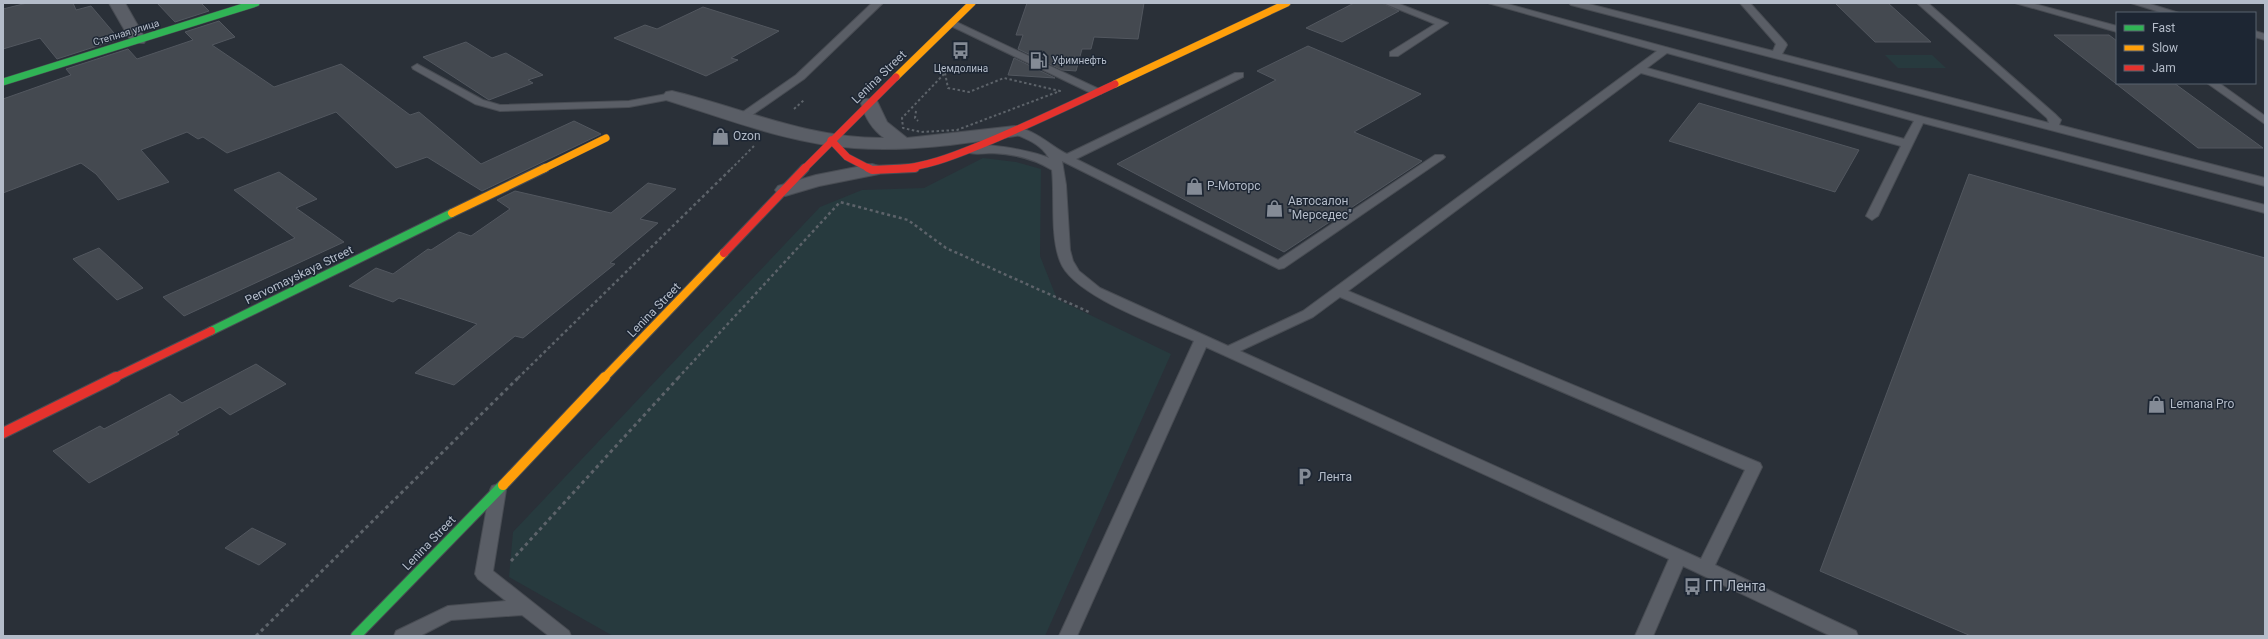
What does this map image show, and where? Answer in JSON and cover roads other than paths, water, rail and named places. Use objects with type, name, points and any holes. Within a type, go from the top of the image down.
[{"type":"main road","name":"Степная улица","points":[[3,82],[256,3]]},
{"type":"main road","name":"Lenina Street","points":[[356,636],[786,190],[831,140],[972,3]]},
{"type":"main road","points":[[831,140],[847,157],[872,170],[914,168],[937,162],[1015,131],[1287,3]]},
{"type":"main road","name":"Pervomayskaya Street","points":[[3,433],[606,138]]},
{"type":"street","points":[[117,3],[138,40]]},
{"type":"street","points":[[672,96],[773,128],[831,140],[877,144],[961,138],[1015,131]]},
{"type":"street","points":[[870,103],[872,116],[880,128],[901,142]]},
{"type":"street","points":[[786,190],[816,181],[872,170]]},
{"type":"lane","points":[[741,118],[800,77],[878,3]]},
{"type":"lane","points":[[1388,3],[1443,23],[1394,54]]},
{"type":"lane","points":[[1493,3],[1920,119],[2265,209]]},
{"type":"lane","points":[[1574,3],[2265,182]]},
{"type":"lane","points":[[1745,3],[1781,42],[1782,45],[1776,55]]},
{"type":"lane","points":[[1922,3],[2052,116],[2055,120],[2054,127]]},
{"type":"lane","points":[[2020,3],[2116,29]]},
{"type":"lane","points":[[2136,3],[2170,12]]},
{"type":"lane","points":[[1619,14],[1626,6]]},
{"type":"lane","points":[[952,23],[1098,92]]},
{"type":"lane","points":[[1228,351],[1308,314],[1665,50]]},
{"type":"lane","points":[[417,67],[479,102],[500,108],[629,104],[672,96]]},
{"type":"lane","points":[[1638,69],[1908,144]]},
{"type":"lane","points":[[1062,163],[1239,76]]},
{"type":"lane","points":[[2213,84],[2265,121]]},
{"type":"lane","points":[[1872,216],[1920,119]]},
{"type":"lane","points":[[1015,131],[1032,137],[1051,150],[1062,163],[1061,232],[1066,261],[1078,279],[1095,291],[1679,556],[1849,636]]},
{"type":"lane","points":[[968,150],[995,149],[1023,152],[1062,163],[1279,266],[1438,157]]},
{"type":"lane","points":[[1338,292],[1754,467],[1705,569]]},
{"type":"lane","points":[[1068,636],[1202,339]]},
{"type":"lane","points":[[498,490],[484,574],[562,636]]},
{"type":"lane","points":[[1644,636],[1679,556]]},
{"type":"lane","points":[[403,636],[448,614],[527,607]]},
{"type":"place","name":"Цемдолина","points":[[961,51]]},
{"type":"place","name":"Уфимнефть","points":[[1039,60]]},
{"type":"place","name":"Ozon","points":[[720,136]]},
{"type":"place","name":"Р-Моторс","points":[[1194,186]]},
{"type":"place","name":"Автосалон \"Мерседес\"","points":[[1275,208]]},
{"type":"place","name":"Lemana Pro","points":[[2157,404]]},
{"type":"place","name":"Лента","points":[[1305,477]]},
{"type":"place","name":"ГП Лента","points":[[1692,586]]}]
